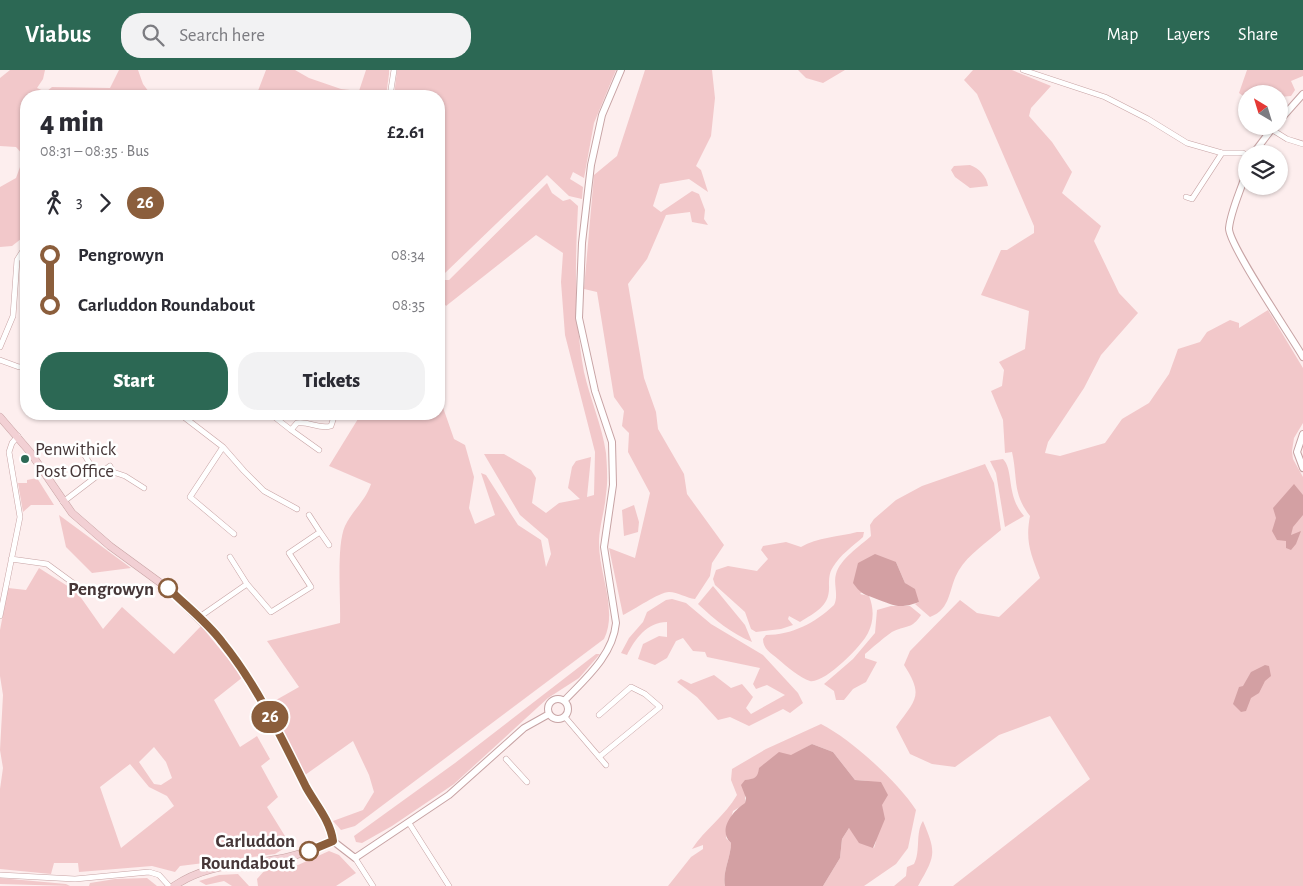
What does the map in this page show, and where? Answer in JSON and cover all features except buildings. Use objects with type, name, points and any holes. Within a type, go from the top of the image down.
[{"type":"main road","points":[[0,416],[18,436],[63,502],[87,528],[166,587],[220,640],[252,683],[307,788],[328,822],[333,841],[293,856],[202,870],[174,886]]},
{"type":"street","points":[[391,90],[394,70]]},
{"type":"street","points":[[565,700],[608,650],[615,632],[616,623],[604,547],[613,485],[612,442],[595,391],[579,318],[582,243],[591,165],[602,115],[621,70]]},
{"type":"street","points":[[1023,70],[1093,92],[1148,119],[1188,143],[1222,153],[1238,153]]},
{"type":"street","points":[[1288,111],[1303,94]]},
{"type":"street","points":[[1260,145],[1268,135]]},
{"type":"street","points":[[1282,135],[1287,139],[1303,144]]},
{"type":"street","points":[[1186,197],[1192,199],[1222,153]]},
{"type":"street","points":[[1239,195],[1232,218],[1230,234],[1240,256],[1303,357]]},
{"type":"street","points":[[0,347],[13,316],[17,260],[20,255]]},
{"type":"street","points":[[0,360],[20,367]]},
{"type":"street","points":[[188,420],[223,446],[264,491],[297,509]]},
{"type":"street","points":[[278,420],[319,450]]},
{"type":"street","points":[[291,430],[297,423],[305,422],[323,428],[331,426],[332,420]]},
{"type":"street","points":[[1303,434],[1297,452],[1303,468]]},
{"type":"street","points":[[0,616],[20,517],[9,452],[12,443],[18,436]]},
{"type":"street","points":[[223,446],[190,497],[234,534]]},
{"type":"street","points":[[82,451],[97,475]]},
{"type":"street","points":[[63,502],[110,466],[113,472],[125,476],[144,488]]},
{"type":"street","points":[[309,515],[329,544]]},
{"type":"street","points":[[230,557],[247,584],[271,612],[311,587],[289,553],[320,532]]},
{"type":"street","points":[[11,559],[47,564],[88,594]]},
{"type":"street","points":[[198,618],[247,584]]},
{"type":"street","points":[[599,715],[631,688],[645,694],[660,707],[599,757]]},
{"type":"street","points":[[565,700],[556,698],[550,702],[548,708],[549,714],[556,719],[565,717]]},
{"type":"street","points":[[565,700],[569,708],[565,717]]},
{"type":"street","points":[[355,858],[409,823],[467,781],[524,728],[549,714]]},
{"type":"street","points":[[565,717],[606,765]]},
{"type":"street","points":[[506,759],[527,782]]},
{"type":"street","points":[[409,823],[449,886]]},
{"type":"street","points":[[333,841],[355,858],[373,886]]},
{"type":"street","points":[[0,875],[75,879],[149,872],[159,875],[170,886]]},
{"type":"shaded area","points":[[10,70],[45,70],[43,79],[37,88],[42,90],[20,90],[20,152],[16,147],[0,146],[0,78]]},
{"type":"shaded area","points":[[119,70],[138,70],[148,90],[48,90],[52,87],[110,88]]},
{"type":"shaded area","points":[[266,70],[295,70],[309,78],[341,89],[350,90],[258,90]]},
{"type":"shaded area","points":[[366,70],[389,70],[387,90],[359,90]]},
{"type":"shaded area","points":[[397,70],[616,70],[594,123],[584,178],[573,172],[570,179],[583,187],[582,199],[569,196],[547,175],[445,273],[445,90],[395,90]]},
{"type":"shaded area","points":[[645,70],[712,70],[715,98],[711,136],[696,166],[701,170],[708,192],[689,179],[660,184],[653,206],[661,212],[692,191],[699,194],[705,210],[704,219],[708,225],[692,222],[690,212],[666,215],[647,259],[628,284],[644,378],[656,412],[658,429],[684,474],[687,494],[724,545],[712,563],[710,576],[695,599],[669,592],[653,598],[623,615],[609,548],[635,558],[650,493],[628,452],[629,433],[622,426],[624,411],[614,397],[597,292],[584,289],[594,175],[617,156]]},
{"type":"shaded area","points":[[798,70],[845,70],[823,83],[806,78]]},
{"type":"shaded area","points":[[973,70],[1012,70],[1051,86],[1031,108],[1029,116],[1052,142],[1072,172],[1062,193],[1101,226],[1094,241],[1119,293],[1138,313],[1101,355],[1084,388],[1048,442],[1045,453],[1060,456],[1105,443],[1122,419],[1149,403],[1169,374],[1178,349],[1200,342],[1207,332],[1230,320],[1239,323],[1239,328],[1268,310],[1303,368],[1303,423],[1294,438],[1292,451],[1293,459],[1303,477],[1303,886],[953,886],[1090,779],[1050,716],[999,735],[955,767],[932,764],[910,754],[896,727],[913,703],[915,697],[914,684],[904,665],[910,651],[960,600],[977,613],[999,617],[1040,578],[1029,541],[1030,516],[1020,500],[1016,486],[1012,452],[1005,453],[1003,420],[991,391],[1002,386],[1004,370],[999,362],[1025,349],[1029,311],[981,295],[1001,250],[1007,250],[1034,233],[1034,226],[977,94],[964,80]]},
{"type":"shaded area","points":[[1247,70],[1303,70],[1303,76],[1291,81],[1295,90],[1291,96],[1288,96],[1288,85],[1242,85]]},
{"type":"shaded area","points":[[970,165],[982,173],[988,186],[970,188],[955,177],[951,170],[954,166]]},
{"type":"shaded area","points":[[20,167],[20,240],[12,246],[0,247],[0,187],[16,178]]},
{"type":"shaded area","points":[[547,183],[552,193],[563,201],[570,199],[578,206],[576,269],[578,331],[584,372],[602,432],[606,458],[607,489],[599,543],[609,604],[608,628],[604,639],[355,826],[341,830],[333,821],[363,810],[374,792],[369,775],[353,741],[305,775],[269,704],[299,687],[267,641],[340,623],[342,535],[345,526],[366,495],[371,484],[329,466],[357,420],[445,420],[445,413],[454,439],[465,445],[474,477],[469,508],[475,524],[495,515],[481,473],[486,475],[518,525],[541,540],[546,567],[551,554],[548,539],[520,515],[484,454],[504,454],[531,470],[536,478],[532,503],[546,513],[559,503],[580,499],[568,488],[572,467],[576,461],[591,457],[587,497],[594,495],[595,452],[565,335],[561,282],[563,253],[536,235],[446,306],[445,280],[449,280]]},
{"type":"shaded area","points":[[1003,459],[1008,470],[1012,492],[1018,508],[1024,516],[1005,527],[996,473],[990,461]]},
{"type":"shaded area","points":[[985,464],[994,483],[1001,530],[963,564],[955,577],[949,597],[942,609],[930,617],[915,604],[919,602],[905,583],[896,562],[860,594],[869,596],[871,601],[873,614],[868,633],[842,663],[824,677],[810,681],[802,677],[764,646],[763,639],[766,635],[785,633],[803,627],[834,605],[836,597],[835,578],[838,568],[851,553],[871,536],[870,525],[874,519],[896,500],[922,486]]},
{"type":"shaded area","points":[[37,478],[54,505],[31,505],[23,512],[18,483],[27,483],[27,480]]},
{"type":"shaded area","points":[[1294,484],[1303,495],[1303,515],[1293,527],[1291,535],[1301,531],[1296,544],[1291,550],[1286,548],[1286,541],[1277,540],[1272,531],[1276,518],[1273,508]]},
{"type":"shaded area","points":[[634,505],[639,522],[638,532],[624,536],[622,510]]},
{"type":"shaded area","points":[[59,515],[131,568],[92,573],[66,547]]},
{"type":"shaded area","points":[[864,532],[863,537],[843,555],[832,569],[829,593],[824,604],[800,622],[789,616],[788,619],[793,625],[781,629],[756,632],[751,629],[745,612],[715,585],[713,579],[716,570],[728,566],[757,571],[768,559],[761,550],[763,546],[786,542],[801,547],[821,539]]},
{"type":"shaded area","points":[[875,554],[896,562],[905,583],[915,589],[919,602],[906,606],[896,606],[862,593],[858,589],[853,583],[858,563]]},
{"type":"shaded area","points":[[39,568],[77,592],[103,629],[122,607],[174,654],[201,626],[243,677],[214,700],[240,747],[257,736],[270,759],[261,766],[278,797],[267,807],[293,849],[283,849],[275,854],[180,866],[175,872],[152,866],[79,872],[78,863],[54,863],[51,874],[0,869],[0,789],[3,768],[0,750],[3,695],[0,676],[0,630],[8,588],[26,590]],"holes":[[[154,747],[166,762],[172,778],[161,785],[154,784],[139,762]],[[130,764],[149,787],[167,796],[174,806],[121,848],[100,787]]]},
{"type":"shaded area","points":[[713,586],[745,625],[752,642],[724,626],[698,604]]},
{"type":"shaded area","points":[[672,599],[686,603],[711,624],[763,655],[798,693],[803,703],[790,713],[783,709],[749,726],[730,717],[718,720],[697,697],[677,682],[681,679],[691,684],[714,675],[731,688],[742,684],[753,697],[746,708],[751,714],[785,695],[767,685],[756,689],[753,684],[760,668],[707,657],[705,652],[693,651],[683,638],[676,641],[667,658],[655,665],[638,659],[643,644],[659,636],[667,637],[667,622],[653,625],[642,632],[627,655],[621,653],[629,638],[643,622],[647,612],[666,600]]},
{"type":"shaded area","points":[[891,606],[910,606],[921,615],[912,625],[892,632],[865,654],[865,658],[877,662],[866,682],[853,689],[844,700],[836,700],[834,691],[824,684],[853,659],[875,633],[877,610]]},
{"type":"shaded area","points":[[596,654],[600,654],[579,678],[548,698],[454,784],[392,826],[362,843],[356,842],[354,836],[455,763]]},
{"type":"shaded area","points":[[1265,665],[1269,666],[1271,676],[1265,681],[1259,693],[1251,698],[1246,711],[1241,712],[1233,704],[1239,687],[1243,686],[1251,672]]},
{"type":"shaded area","points":[[821,724],[846,740],[873,762],[898,787],[916,810],[908,848],[896,864],[864,886],[823,886],[840,858],[842,839],[849,828],[874,848],[876,841],[868,781],[855,780],[833,752],[812,744],[754,779],[745,780],[745,804],[733,811],[726,838],[731,843],[724,881],[725,886],[668,886],[691,857],[703,849],[703,845],[692,849],[737,795],[731,780],[732,769],[766,749]]},
{"type":"shaded area","points":[[812,744],[833,752],[855,780],[881,782],[888,795],[882,805],[885,819],[873,848],[859,843],[849,828],[842,839],[840,858],[823,886],[725,886],[724,881],[731,843],[727,838],[726,827],[728,821],[745,803],[746,798],[741,785],[745,780],[755,777],[758,774],[759,768],[779,752],[791,755]]},
{"type":"shaded area","points":[[923,821],[932,848],[931,861],[928,868],[918,886],[894,886],[906,876],[907,867],[914,864],[919,831]]},
{"type":"shaded area","points":[[329,851],[339,855],[356,873],[336,886],[258,886],[257,879],[265,870],[282,869],[298,865]]},
{"type":"shaded area","points":[[238,874],[249,886],[232,886],[224,881],[206,885],[199,881],[219,875]]},
{"type":"shaded area","points":[[0,878],[66,884],[70,886],[0,884]]},
{"type":"shaded area","points":[[147,878],[157,886],[89,886],[90,883],[115,879]]},
{"type":"bus line","name":"26","points":[[168,588],[220,640],[252,683],[316,805],[328,822],[333,841],[309,851]]},
{"type":"place","name":"Penwithick Post Office","points":[[25,459]]},
{"type":"place","name":"Pengrowyn","points":[[168,588]]},
{"type":"place","name":"Carluddon Roundabout","points":[[309,851]]}]
